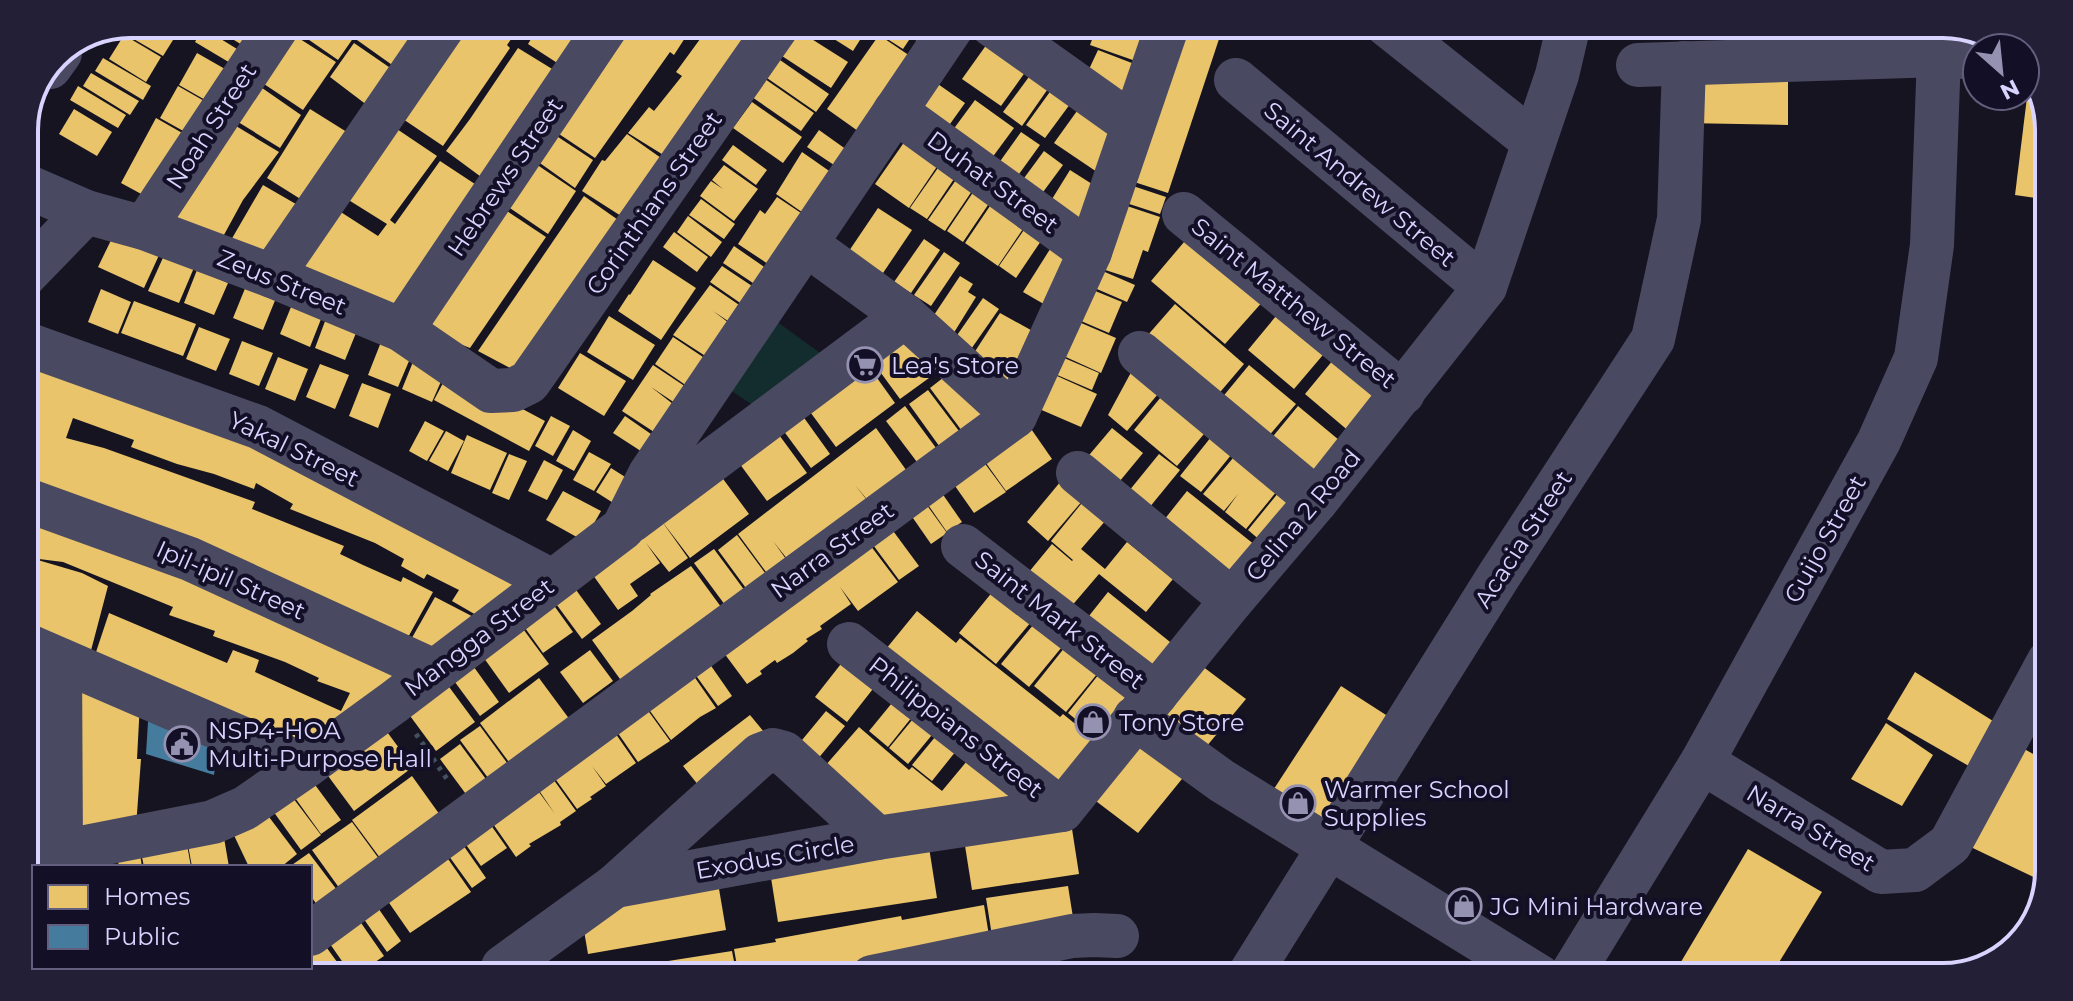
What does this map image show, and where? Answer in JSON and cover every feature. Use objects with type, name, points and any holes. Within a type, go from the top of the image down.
[{"type":"street","name":"Noah Street","points":[[144,228],[270,38]]},
{"type":"street","points":[[272,276],[435,38]]},
{"type":"street","name":"Hebrews Street","points":[[402,330],[599,38]]},
{"type":"street","name":"Corinthians Street","points":[[529,382],[769,38]]},
{"type":"street","name":"Mangga Street","points":[[623,528],[650,474],[945,38]]},
{"type":"street","points":[[1011,38],[1133,125]]},
{"type":"street","name":"Narra Street","points":[[312,933],[1015,416],[1090,252],[1163,38]]},
{"type":"street","points":[[1404,38],[1534,142]]},
{"type":"street","name":"Celina 2 Road","points":[[1062,810],[1317,500],[1485,287],[1557,75],[1566,38]]},
{"type":"street","points":[[1638,65],[1958,56]]},
{"type":"street","name":"Guijo Street","points":[[1579,963],[1702,762],[1879,441],[1916,358],[1958,56]]},
{"type":"street","name":"Acacia Street","points":[[1257,963],[1490,590],[1653,339],[1679,219],[1684,63]]},
{"type":"street","name":"Saint Andrew Street","points":[[1236,80],[1485,287]]},
{"type":"street","name":"Duhat Street","points":[[895,111],[1090,252]]},
{"type":"street","name":"Zeus Street","points":[[38,191],[86,212],[144,228],[272,276],[402,330],[491,391],[513,390],[529,382]]},
{"type":"street","points":[[38,262],[86,212]]},
{"type":"street","name":"Saint Matthew Street","points":[[1184,214],[1403,393]]},
{"type":"street","points":[[806,244],[905,316],[1015,416]]},
{"type":"street","name":"Mangga Street","points":[[42,855],[213,822],[245,808],[394,702],[905,316]]},
{"type":"street","name":"Yakal Street","points":[[38,348],[258,427],[552,581]]},
{"type":"street","points":[[1140,353],[1317,500]]},
{"type":"street","points":[[1078,473],[1232,600]]},
{"type":"street","name":"Ipil-ipil Street","points":[[38,504],[190,559],[434,671]]},
{"type":"street","name":"Saint Mark Street","points":[[963,546],[1146,706],[1222,781],[1517,963]]},
{"type":"street","name":"Philippians Street","points":[[849,644],[1062,810]]},
{"type":"street","points":[[42,855],[42,652],[306,766]]},
{"type":"street","name":"Narra Street","points":[[1702,762],[1881,872],[1915,870],[1950,844],[2035,687]]},
{"type":"street","name":"Exodus Circle","points":[[509,963],[615,886],[760,755],[773,750],[784,753],[877,838]]},
{"type":"street","points":[[877,838],[1062,810]]},
{"type":"street","name":"Exodus Circle","points":[[615,886],[877,838]]},
{"type":"street","points":[[943,963],[1072,936],[1117,936]]},
{"type":"path","points":[[394,702],[472,815]]},
{"type":"green space","points":[[765,313],[834,363],[766,414],[717,381]]},
{"type":"building: Homes","points":[[129,38],[161,57],[146,82],[109,59],[122,39]]},
{"type":"building: Homes","points":[[132,38],[174,38],[163,56]]},
{"type":"building: Homes","points":[[197,38],[219,38],[250,57],[242,70],[195,42]]},
{"type":"building: Homes","points":[[231,38],[253,38],[247,48]]},
{"type":"building: Homes","points":[[281,38],[298,38],[336,62],[303,110],[255,78]]},
{"type":"building: Homes","points":[[306,38],[353,38],[338,60]]},
{"type":"building: Homes","points":[[358,38],[420,38],[402,72],[357,40]]},
{"type":"building: Homes","points":[[448,38],[512,38],[507,45],[510,48],[443,146],[394,113]]},
{"type":"building: Homes","points":[[532,38],[581,38],[565,68],[528,44]]},
{"type":"building: Homes","points":[[608,38],[685,38],[674,55],[670,52],[595,158],[550,128]]},
{"type":"building: Homes","points":[[701,38],[761,38],[673,161],[628,133],[649,107],[654,111],[682,76],[676,72]]},
{"type":"building: Homes","points":[[794,38],[810,38],[848,62],[831,88],[782,56]]},
{"type":"building: Homes","points":[[832,38],[861,38],[853,51]]},
{"type":"building: Homes","points":[[877,38],[883,38],[913,58],[865,136],[827,109]]},
{"type":"building: Homes","points":[[886,38],[910,38],[903,49]]},
{"type":"building: Homes","points":[[913,38],[929,38],[928,48]]},
{"type":"building: Homes","points":[[991,38],[1031,64],[1001,106],[962,79]]},
{"type":"building: Homes","points":[[1093,38],[1138,38],[1155,44],[1147,65],[1090,45]]},
{"type":"building: Homes","points":[[1169,38],[1219,38],[1168,193],[1122,178]]},
{"type":"building: Homes","points":[[354,43],[402,76],[376,112],[330,77]]},
{"type":"building: Homes","points":[[518,48],[562,75],[492,185],[446,151]]},
{"type":"building: Homes","points":[[1098,50],[1137,65],[1120,110],[1083,82]]},
{"type":"building: Homes","points":[[197,53],[232,73],[214,105],[179,85]]},
{"type":"building: Homes","points":[[103,58],[151,86],[143,100],[95,71]]},
{"type":"building: Homes","points":[[780,60],[829,94],[816,112],[767,78]]},
{"type":"building: Homes","points":[[1788,68],[1788,125],[1684,123],[1689,70]]},
{"type":"building: Homes","points":[[1034,70],[1052,83],[1022,126],[1003,112]]},
{"type":"building: Homes","points":[[91,73],[139,101],[130,115],[83,86]]},
{"type":"building: Homes","points":[[765,79],[814,113],[801,131],[752,97]]},
{"type":"building: Homes","points":[[935,82],[965,103],[940,138],[910,116]]},
{"type":"building: Homes","points":[[1057,82],[1076,96],[1045,138],[1026,125]]},
{"type":"building: Homes","points":[[255,83],[301,115],[280,148],[230,117]]},
{"type":"building: Homes","points":[[78,86],[126,115],[118,128],[70,100]]},
{"type":"building: Homes","points":[[178,86],[213,106],[194,137],[160,118]]},
{"type":"building: Homes","points":[[975,100],[1014,128],[983,170],[944,142]]},
{"type":"building: Homes","points":[[752,102],[802,137],[783,163],[733,128]]},
{"type":"building: Homes","points":[[1082,104],[1115,127],[1097,172],[1054,143]]},
{"type":"building: Homes","points":[[74,109],[112,132],[97,156],[59,134]]},
{"type":"building: Homes","points":[[310,109],[358,139],[310,205],[267,178]]},
{"type":"building: Homes","points":[[2025,112],[2033,112],[2035,124],[2035,198],[2015,195]]},
{"type":"building: Homes","points":[[156,118],[191,138],[156,202],[121,183]]},
{"type":"building: Homes","points":[[226,120],[279,152],[243,200],[219,244],[158,221]]},
{"type":"building: Homes","points":[[388,123],[437,156],[390,220],[395,224],[440,161],[484,190],[399,316],[282,272],[333,207],[378,236],[387,224],[339,194]]},
{"type":"building: Homes","points":[[819,130],[854,155],[843,171],[807,147]]},
{"type":"building: Homes","points":[[549,131],[593,160],[575,188],[530,156]]},
{"type":"building: Homes","points":[[1021,132],[1040,145],[1009,188],[991,174]]},
{"type":"building: Homes","points":[[627,134],[671,165],[632,223],[582,191],[602,160],[605,161]]},
{"type":"building: Homes","points":[[905,141],[938,165],[909,208],[875,184]]},
{"type":"building: Homes","points":[[733,145],[767,170],[756,185],[722,160]]},
{"type":"building: Homes","points":[[1044,151],[1063,165],[1032,207],[1013,193]]},
{"type":"building: Homes","points":[[802,152],[835,175],[809,217],[776,194]]},
{"type":"building: Homes","points":[[527,158],[576,191],[548,234],[498,200]]},
{"type":"building: Homes","points":[[724,165],[758,189],[734,221],[700,196],[711,181],[723,189],[712,180]]},
{"type":"building: Homes","points":[[940,165],[956,176],[927,219],[910,208]]},
{"type":"building: Homes","points":[[1070,170],[1103,191],[1085,241],[1044,212]]},
{"type":"building: Homes","points":[[958,177],[974,188],[945,231],[928,220]]},
{"type":"building: Homes","points":[[1121,182],[1166,197],[1160,214],[1114,199]]},
{"type":"building: Homes","points":[[263,185],[308,211],[271,263],[227,247]]},
{"type":"building: Homes","points":[[976,188],[992,199],[963,242],[947,231]]},
{"type":"building: Homes","points":[[584,196],[631,229],[527,377],[478,351]]},
{"type":"building: Homes","points":[[777,197],[813,221],[774,268],[738,244],[760,210],[765,214]]},
{"type":"building: Homes","points":[[701,199],[735,224],[724,239],[689,215]]},
{"type":"building: Homes","points":[[994,200],[1027,223],[998,266],[965,243]]},
{"type":"building: Homes","points":[[1115,202],[1160,217],[1148,252],[1143,250],[1133,279],[1093,266]]},
{"type":"building: Homes","points":[[495,203],[546,237],[470,348],[415,326]]},
{"type":"building: Homes","points":[[878,208],[912,230],[883,273],[849,251]]},
{"type":"building: Homes","points":[[688,216],[722,242],[711,257],[677,232]]},
{"type":"building: Homes","points":[[1028,224],[1045,235],[1016,278],[999,266]]},
{"type":"building: Homes","points":[[115,232],[160,253],[144,288],[98,267]]},
{"type":"building: Homes","points":[[674,232],[708,257],[697,272],[663,247]]},
{"type":"building: Homes","points":[[1190,235],[1265,299],[1225,344],[1151,281]]},
{"type":"building: Homes","points":[[924,239],[940,250],[911,293],[894,282]]},
{"type":"building: Homes","points":[[734,246],[770,271],[759,287],[723,263]]},
{"type":"building: Homes","points":[[1052,246],[1077,262],[1054,310],[1023,292]]},
{"type":"building: Homes","points":[[166,251],[196,263],[179,303],[148,291]]},
{"type":"building: Homes","points":[[944,252],[960,263],[931,306],[914,295]]},
{"type":"building: Homes","points":[[653,260],[696,288],[661,340],[618,311]]},
{"type":"building: Homes","points":[[722,266],[758,290],[746,307],[710,282]]},
{"type":"building: Homes","points":[[1091,266],[1135,285],[1127,302],[1083,283]]},
{"type":"building: Homes","points":[[197,270],[228,283],[214,315],[184,303]]},
{"type":"building: Homes","points":[[960,276],[973,284],[968,292],[976,297],[950,339],[930,321]]},
{"type":"building: Homes","points":[[710,285],[745,309],[734,325],[713,311],[733,326],[710,359],[673,335]]},
{"type":"building: Homes","points":[[246,286],[276,298],[263,330],[233,318]]},
{"type":"building: Homes","points":[[1088,288],[1122,302],[1109,333],[1074,318]]},
{"type":"building: Homes","points":[[101,289],[131,302],[118,334],[88,322]]},
{"type":"building: Homes","points":[[983,298],[999,309],[969,352],[953,341]]},
{"type":"building: Homes","points":[[134,301],[196,324],[183,356],[121,333]]},
{"type":"building: Homes","points":[[293,302],[323,314],[310,347],[280,334]]},
{"type":"building: Homes","points":[[1175,304],[1244,364],[1210,404],[1140,344]]},
{"type":"building: Homes","points":[[1281,310],[1328,349],[1294,389],[1248,350]]},
{"type":"building: Homes","points":[[1000,313],[1038,334],[1015,390],[972,356]]},
{"type":"building: Homes","points":[[327,316],[358,328],[345,360],[315,348]]},
{"type":"building: Homes","points":[[609,316],[655,345],[633,380],[587,352]]},
{"type":"building: Homes","points":[[1072,319],[1116,338],[1101,373],[1057,353]]},
{"type":"building: Homes","points":[[199,327],[230,339],[216,371],[186,359]]},
{"type":"building: Homes","points":[[909,328],[947,365],[900,399],[870,358]]},
{"type":"building: Homes","points":[[673,337],[706,359],[687,386],[655,364]]},
{"type":"building: Homes","points":[[242,341],[273,353],[259,386],[229,374]]},
{"type":"building: Homes","points":[[381,342],[412,354],[398,387],[368,375]]},
{"type":"building: Homes","points":[[580,353],[626,381],[604,416],[558,388]]},
{"type":"building: Homes","points":[[1055,354],[1099,373],[1092,390],[1048,371]]},
{"type":"building: Homes","points":[[1338,354],[1385,393],[1351,433],[1305,394]]},
{"type":"building: Homes","points":[[278,357],[308,369],[295,401],[265,389]]},
{"type":"building: Homes","points":[[415,357],[446,370],[432,402],[402,389]]},
{"type":"building: Homes","points":[[862,357],[895,403],[836,447],[802,401]]},
{"type":"building: Homes","points":[[39,358],[194,411],[539,583],[490,623],[452,601],[459,590],[427,574],[424,579],[401,566],[404,559],[375,543],[290,509],[293,504],[256,483],[254,489],[177,464],[131,447],[134,440],[73,418],[66,438],[104,448],[255,502],[252,509],[344,546],[340,554],[401,582],[403,577],[433,592],[401,650],[38,498]]},
{"type":"building: Homes","points":[[320,364],[349,375],[335,409],[306,397]]},
{"type":"building: Homes","points":[[653,365],[689,389],[678,405],[651,387],[673,404],[654,432],[622,411]]},
{"type":"building: Homes","points":[[1135,365],[1163,388],[1127,431],[1108,415]]},
{"type":"building: Homes","points":[[1249,365],[1296,404],[1262,444],[1216,405]]},
{"type":"building: Homes","points":[[957,367],[997,405],[962,431],[930,388]]},
{"type":"building: Homes","points":[[450,370],[545,421],[529,451],[434,400]]},
{"type":"building: Homes","points":[[1046,371],[1097,394],[1081,427],[1030,405]]},
{"type":"building: Homes","points":[[362,383],[391,394],[378,428],[349,416]]},
{"type":"building: Homes","points":[[928,390],[962,435],[942,450],[909,404]]},
{"type":"building: Homes","points":[[1165,392],[1209,428],[1177,466],[1134,430]]},
{"type":"building: Homes","points":[[905,406],[939,452],[920,466],[886,421]]},
{"type":"building: Homes","points":[[1298,406],[1345,445],[1311,485],[1265,446]]},
{"type":"building: Homes","points":[[797,408],[830,454],[811,468],[777,422]]},
{"type":"building: Homes","points":[[551,416],[570,426],[553,456],[535,446]]},
{"type":"building: Homes","points":[[625,416],[661,441],[650,457],[613,433]]},
{"type":"building: Homes","points":[[425,421],[444,431],[427,461],[409,451]]},
{"type":"building: Homes","points":[[1027,423],[1052,459],[1006,491],[981,456]]},
{"type":"building: Homes","points":[[1219,427],[1240,444],[1201,492],[1180,476]]},
{"type":"building: Homes","points":[[774,428],[807,473],[767,501],[734,456]]},
{"type":"building: Homes","points":[[876,428],[909,474],[870,503],[855,485],[870,504],[792,565],[773,541],[791,566],[772,580],[738,534]]},
{"type":"building: Homes","points":[[1112,428],[1143,453],[1110,493],[1079,467]]},
{"type":"building: Homes","points":[[573,430],[591,441],[574,471],[556,461]]},
{"type":"building: Homes","points":[[446,431],[464,441],[448,471],[429,461]]},
{"type":"building: Homes","points":[[467,435],[507,453],[490,490],[451,473]]},
{"type":"building: Homes","points":[[1243,446],[1286,480],[1246,529],[1225,512],[1238,494],[1224,511],[1203,494]]},
{"type":"building: Homes","points":[[589,452],[611,464],[594,491],[573,480]]},
{"type":"building: Homes","points":[[509,454],[527,461],[509,500],[492,493]]},
{"type":"building: Homes","points":[[1159,454],[1180,470],[1140,519],[1120,502]]},
{"type":"building: Homes","points":[[980,457],[1006,492],[974,513],[948,476]]},
{"type":"building: Homes","points":[[544,460],[563,470],[547,500],[528,491]]},
{"type":"building: Homes","points":[[611,468],[641,487],[626,511],[596,492]]},
{"type":"building: Homes","points":[[715,468],[749,514],[690,558],[661,520],[688,558],[669,572],[646,543],[660,563],[630,584],[638,596],[618,610],[585,564]]},
{"type":"building: Homes","points":[[1066,475],[1089,493],[1048,541],[1027,522]]},
{"type":"building: Homes","points":[[1287,482],[1308,498],[1268,547],[1248,530]]},
{"type":"building: Homes","points":[[937,486],[962,522],[947,532],[922,496]]},
{"type":"building: Homes","points":[[563,491],[601,511],[584,541],[546,520]]},
{"type":"building: Homes","points":[[1187,491],[1260,549],[1233,583],[1160,525]]},
{"type":"building: Homes","points":[[1090,493],[1113,512],[1081,549],[1105,569],[1127,542],[1173,579],[1146,612],[1099,574],[1064,615],[1019,584],[1052,544],[1073,560],[1051,541]]},
{"type":"building: Homes","points":[[921,497],[947,533],[931,544],[906,508]]},
{"type":"building: Homes","points":[[38,513],[427,672],[306,762],[91,667],[109,613],[227,663],[233,650],[259,660],[255,672],[341,711],[350,693],[317,681],[319,678],[285,662],[213,636],[215,631],[169,615],[173,607],[63,562],[38,559]]},
{"type":"building: Homes","points":[[885,520],[919,566],[899,580],[865,534]]},
{"type":"building: Homes","points":[[737,535],[771,581],[751,595],[718,550]]},
{"type":"building: Homes","points":[[864,537],[898,582],[858,611],[840,587],[851,604],[820,626],[822,629],[806,639],[808,641],[793,653],[777,663],[775,660],[747,684],[721,649]]},
{"type":"building: Homes","points":[[714,549],[748,595],[728,609],[694,563]]},
{"type":"building: Homes","points":[[38,560],[82,573],[108,586],[89,658],[38,638]]},
{"type":"building: Homes","points":[[691,566],[724,611],[625,686],[592,640]]},
{"type":"building: Homes","points":[[568,579],[601,624],[582,639],[548,593]]},
{"type":"building: Homes","points":[[998,585],[1036,616],[996,664],[959,633]]},
{"type":"building: Homes","points":[[1108,592],[1180,650],[1153,684],[1081,626]]},
{"type":"building: Homes","points":[[435,597],[489,625],[433,667],[404,652]]},
{"type":"building: Homes","points":[[550,600],[573,632],[543,653],[520,621]]},
{"type":"building: Homes","points":[[917,611],[956,643],[960,638],[1060,717],[1063,714],[1100,744],[1057,798],[877,660]]},
{"type":"building: Homes","points":[[515,618],[549,664],[509,693],[476,647]]},
{"type":"building: Homes","points":[[1038,619],[1066,642],[1029,687],[1001,664]]},
{"type":"building: Homes","points":[[1069,642],[1102,668],[1066,712],[1034,686]]},
{"type":"building: Homes","points":[[590,650],[613,681],[583,703],[560,672]]},
{"type":"building: Homes","points":[[466,656],[499,702],[480,716],[446,670]]},
{"type":"building: Homes","points":[[38,657],[54,664],[54,839],[38,844]]},
{"type":"building: Homes","points":[[707,660],[732,696],[718,706],[692,670]]},
{"type":"building: Homes","points":[[844,660],[876,685],[847,722],[815,697]]},
{"type":"building: Homes","points":[[1194,660],[1246,699],[1201,753],[1148,714]]},
{"type":"building: Homes","points":[[1103,669],[1136,695],[1100,739],[1068,713]]},
{"type":"building: Homes","points":[[69,672],[140,702],[137,759],[141,759],[136,827],[68,842]]},
{"type":"building: Homes","points":[[691,672],[716,708],[671,740],[645,704]]},
{"type":"building: Homes","points":[[1915,672],[2001,726],[1974,769],[1887,719]]},
{"type":"building: Homes","points":[[441,676],[475,722],[436,751],[402,705]]},
{"type":"building: Homes","points":[[539,678],[573,724],[514,769],[480,723]]},
{"type":"building: Homes","points":[[1341,686],[1400,724],[1328,836],[1268,798]]},
{"type":"building: Homes","points":[[901,692],[920,707],[888,747],[869,731]]},
{"type":"building: Homes","points":[[644,705],[670,741],[638,762],[613,726]]},
{"type":"building: Homes","points":[[922,708],[941,724],[908,764],[889,748]]},
{"type":"building: Homes","points":[[826,711],[845,726],[812,766],[793,751]]},
{"type":"building: Homes","points":[[750,715],[773,743],[707,796],[683,766]]},
{"type":"building: Homes","points":[[379,721],[413,767],[354,811],[320,765]]},
{"type":"building: Homes","points":[[1886,723],[1933,755],[1902,806],[1851,779]]},
{"type":"building: Homes","points":[[945,725],[964,741],[932,781],[912,765]]},
{"type":"building: Homes","points":[[480,726],[513,771],[494,786],[460,740]]},
{"type":"building: Homes","points":[[611,727],[636,763],[606,784],[592,766],[606,786],[577,809],[551,773]]},
{"type":"building: Homes","points":[[859,727],[909,770],[912,767],[942,791],[972,755],[1028,800],[880,832],[818,774]]},
{"type":"building: Homes","points":[[1132,734],[1186,774],[1138,833],[1084,792]]},
{"type":"building: Homes","points":[[2012,742],[2035,755],[2034,877],[1956,840]]},
{"type":"building: Homes","points":[[460,744],[494,790],[474,805],[440,759]]},
{"type":"building: Homes","points":[[307,774],[341,820],[321,834],[288,788]]},
{"type":"building: Homes","points":[[412,776],[445,822],[386,866],[352,820]]},
{"type":"building: Homes","points":[[551,776],[576,811],[560,822],[561,825],[529,844],[531,846],[516,857],[491,821],[536,788],[555,814],[536,786]]},
{"type":"building: Homes","points":[[287,790],[321,835],[301,850],[268,804]]},
{"type":"building: Homes","points":[[263,809],[297,854],[283,865],[248,865],[231,829]]},
{"type":"building: Homes","points":[[1070,816],[1079,874],[972,890],[963,833]]},
{"type":"building: Homes","points":[[488,821],[507,848],[481,866],[462,839]]},
{"type":"building: Homes","points":[[352,822],[385,867],[345,896],[312,850]]},
{"type":"building: Homes","points":[[223,832],[229,865],[192,865],[187,839]]},
{"type":"building: Homes","points":[[186,839],[191,865],[144,865],[140,847]]},
{"type":"building: Homes","points":[[928,841],[937,898],[778,922],[769,865]]},
{"type":"building: Homes","points":[[461,842],[486,878],[472,888],[446,852]]},
{"type":"building: Homes","points":[[139,847],[142,865],[119,865],[116,851]]},
{"type":"building: Homes","points":[[1748,849],[1822,892],[1779,963],[1680,963]]},
{"type":"building: Homes","points":[[309,853],[343,898],[323,913],[312,898],[312,865],[292,865]]},
{"type":"building: Homes","points":[[446,856],[471,892],[410,933],[385,897]]},
{"type":"building: Homes","points":[[717,877],[726,930],[588,954],[582,919]]},
{"type":"building: Homes","points":[[1068,886],[1075,930],[993,942],[986,898]]},
{"type":"building: Homes","points":[[376,905],[401,941],[387,952],[361,915]]},
{"type":"building: Homes","points":[[984,905],[991,948],[919,963],[736,963],[734,949],[901,916],[902,920]]},
{"type":"building: Homes","points":[[359,920],[384,956],[374,963],[343,963],[328,941]]},
{"type":"building: Homes","points":[[324,944],[338,963],[312,963],[312,953]]},
{"type":"building: Homes","points":[[732,951],[734,963],[655,963]]},
{"type":"building: Homes","points":[[1059,955],[1060,963],[1018,963]]},
{"type":"building: Public","name":"NSP4-HOA Multi-Purpose Hall","points":[[149,706],[219,733],[214,775],[146,754]]},
{"type":"place","name":"Lea's Store","points":[[865,365]]},
{"type":"place","name":"Tony Store","points":[[1093,722]]},
{"type":"place","name":"NSP4-HOA Multi-Purpose Hall","points":[[182,744]]},
{"type":"place","name":"Warmer School Supplies","points":[[1298,803]]},
{"type":"place","name":"JG Mini Hardware","points":[[1464,906]]}]
